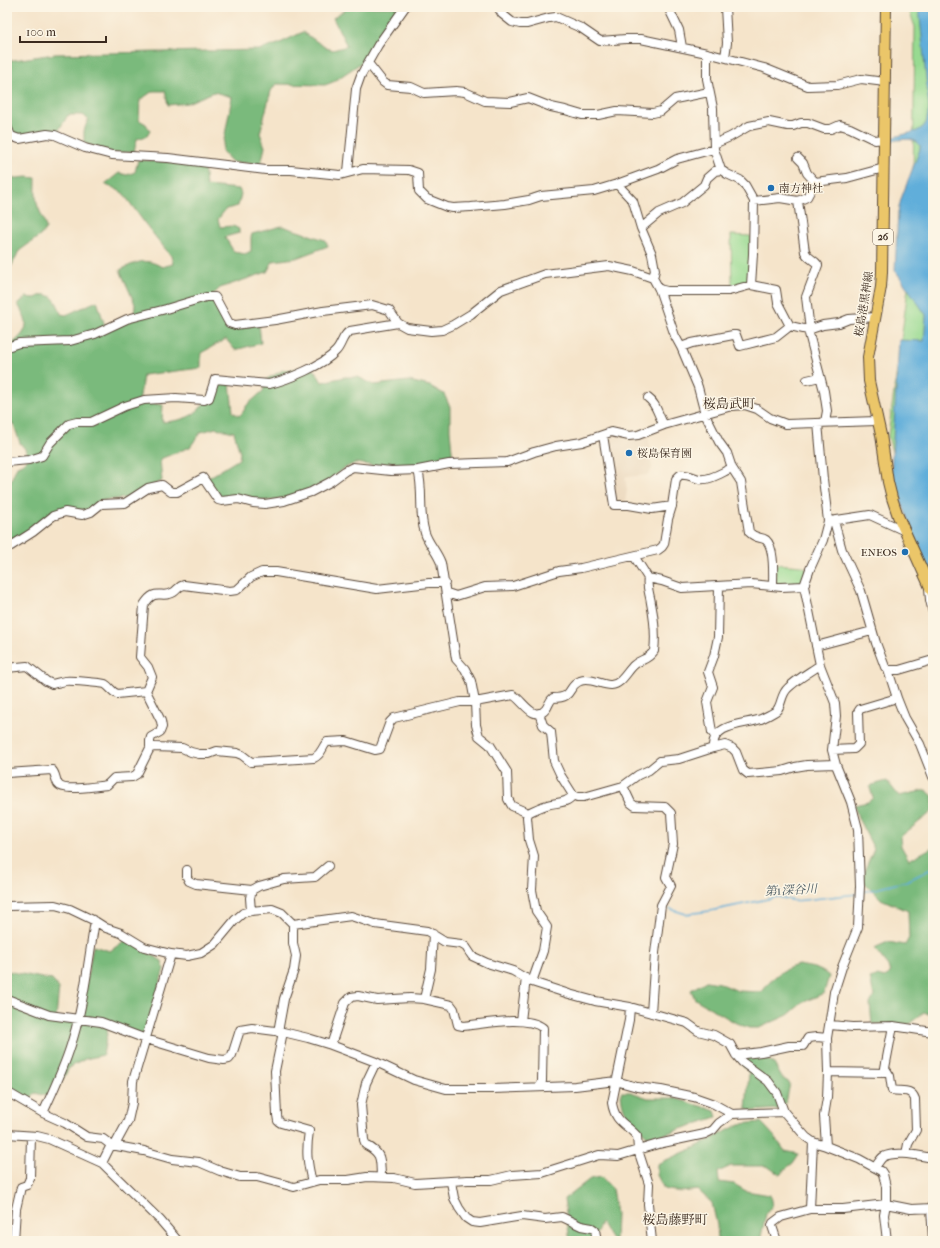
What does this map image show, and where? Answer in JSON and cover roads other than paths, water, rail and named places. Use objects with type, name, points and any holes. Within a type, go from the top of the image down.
[{"type":"main road","name":"桜島港黒神線","points":[[886,7],[882,272],[881,287],[869,351],[868,369],[888,482],[898,516],[931,590]]},
{"type":"street","points":[[348,172],[356,89],[361,75],[378,45],[405,7]]},
{"type":"street","points":[[498,7],[502,14],[512,22],[527,24],[556,17],[581,28],[600,41],[640,39],[682,47],[764,68],[808,86],[837,84],[861,78],[885,82]]},
{"type":"street","points":[[668,7],[679,30],[682,47]]},
{"type":"street","points":[[725,7],[727,43],[725,57]]},
{"type":"street","points":[[707,53],[707,79],[713,108],[714,147],[721,170],[740,180],[745,185],[754,201],[751,285]]},
{"type":"street","points":[[368,63],[387,85],[411,87],[424,93],[456,91],[466,92],[485,102],[510,102],[528,98],[551,107],[582,115],[598,115],[617,111],[653,113],[661,111],[675,100],[709,92]]},
{"type":"street","points":[[7,126],[11,136],[19,139],[47,134],[55,135],[85,148],[112,155],[168,158],[266,170],[291,170],[340,175],[363,168],[409,170],[418,173],[419,192],[422,195],[427,199],[453,208],[505,204],[529,200],[541,196],[594,191],[658,169],[677,159],[714,147],[749,126],[768,122],[788,126],[808,123],[824,129],[831,129],[840,125],[875,140],[884,139]]},
{"type":"street","points":[[802,159],[807,172],[816,182]]},
{"type":"street","points":[[754,201],[780,198],[798,201],[807,196],[816,182],[847,178],[884,168]]},
{"type":"street","points":[[641,228],[659,213],[682,203],[704,186],[707,178],[715,171],[721,170]]},
{"type":"street","points":[[617,184],[633,201],[641,228],[652,254],[655,270],[653,278]]},
{"type":"street","points":[[798,201],[805,252],[807,257],[816,261],[818,265],[806,297],[809,330],[828,411],[822,423],[822,479],[831,521],[842,550],[861,591],[872,631],[885,667],[888,670],[897,698],[905,718],[920,744],[933,777]]},
{"type":"street","points":[[7,347],[25,343],[70,341],[95,334],[127,319],[206,297],[215,297],[229,323],[234,325],[372,305],[389,310],[398,323],[407,328],[431,331],[442,330],[472,314],[501,290],[545,274],[608,266],[633,271],[653,278],[659,289],[674,336],[682,347],[698,387],[706,414],[719,442],[727,454],[732,468],[741,482],[750,532],[754,537],[765,539],[770,545],[773,560],[773,586]]},
{"type":"street","points":[[659,289],[667,291],[729,291],[751,285],[776,290],[778,303],[790,326]]},
{"type":"street","points":[[790,326],[809,330],[823,325],[839,323],[849,319],[876,317]]},
{"type":"street","points":[[7,462],[29,460],[42,456],[50,443],[69,424],[77,422],[91,422],[125,406],[144,400],[176,398],[204,400],[209,398],[215,379],[269,384],[276,383],[301,374],[330,356],[336,351],[346,333],[350,331],[398,323]]},
{"type":"street","points":[[682,347],[692,343],[733,334],[736,335],[740,346],[776,337],[790,326]]},
{"type":"street","points":[[807,380],[820,377]]},
{"type":"street","points":[[648,398],[654,401],[660,420],[664,425]]},
{"type":"street","points":[[7,547],[34,532],[53,516],[65,512],[82,515],[91,512],[101,504],[125,503],[148,488],[162,486],[171,492],[177,492],[203,478],[218,500],[238,499],[253,503],[266,504],[284,501],[311,492],[330,482],[345,470],[354,467],[391,471],[418,470],[449,464],[507,462],[548,448],[582,442],[611,432],[629,436],[638,435],[664,425],[732,406],[745,405],[757,409],[770,418],[786,424],[854,423],[877,421]]},
{"type":"street","points":[[603,436],[614,505],[629,505],[652,509],[672,506]]},
{"type":"street","points":[[447,593],[456,596],[485,587],[513,586],[559,571],[581,568],[634,556],[662,547],[664,544],[668,519],[672,506],[676,479],[680,475],[685,474],[700,479],[708,479],[732,468]]},
{"type":"street","points":[[418,470],[420,477],[421,515],[425,534],[438,554],[441,563],[447,593],[456,659],[465,669],[471,681],[475,702],[476,725],[479,736],[490,745],[507,772],[508,799],[512,806],[528,815]]},
{"type":"street","points":[[831,521],[870,515],[905,531]]},
{"type":"street","points":[[826,1146],[824,1116],[827,1098],[828,1072],[827,1038],[834,992],[858,926],[860,902],[858,829],[851,802],[835,764],[832,750],[836,716],[835,703],[820,665],[804,586],[831,521]]},
{"type":"street","points":[[150,748],[182,748],[199,754],[209,754],[217,751],[237,753],[251,762],[314,758],[321,754],[324,746],[328,742],[346,741],[375,750],[380,749],[390,722],[394,718],[460,702],[475,702],[513,695],[518,697],[531,712],[539,713],[546,709],[553,698],[563,698],[567,695],[578,682],[584,680],[611,685],[618,683],[634,664],[651,656],[655,647],[651,602],[646,586],[648,578],[634,556]]},
{"type":"street","points":[[7,773],[52,770],[58,784],[62,787],[84,788],[107,786],[114,778],[132,777],[137,774],[150,748],[151,737],[160,732],[162,727],[161,721],[146,691],[152,676],[148,666],[140,657],[144,605],[148,598],[153,595],[170,593],[181,585],[230,591],[237,590],[251,577],[262,572],[276,572],[377,589],[429,583],[445,583]]},
{"type":"street","points":[[648,578],[662,580],[682,588],[751,584],[804,586]]},
{"type":"street","points":[[715,736],[712,732],[707,702],[713,687],[708,672],[714,656],[718,637],[719,586]]},
{"type":"street","points":[[931,590],[930,600],[933,613]]},
{"type":"street","points":[[816,646],[872,631]]},
{"type":"street","points":[[888,670],[899,670],[933,660]]},
{"type":"street","points":[[713,748],[715,736],[721,730],[760,719],[776,710],[787,689],[820,665]]},
{"type":"street","points":[[7,668],[27,666],[52,684],[66,680],[92,683],[101,682],[117,694],[146,691]]},
{"type":"street","points":[[832,750],[854,749],[859,744],[858,712],[860,709],[897,698]]},
{"type":"street","points":[[539,713],[544,725],[551,732],[554,761],[561,776],[573,795],[577,797],[584,797],[623,786],[638,775],[649,770],[660,761],[679,759],[725,745],[732,748],[736,752],[743,770],[748,774],[782,771],[807,765],[835,764]]},
{"type":"street","points":[[623,786],[631,803],[635,806],[661,806],[665,807],[671,813],[673,844],[666,877],[671,886],[661,905],[655,953],[651,1013]]},
{"type":"street","points":[[528,815],[547,805],[561,803],[571,798],[573,795]]},
{"type":"street","points":[[521,1021],[529,980],[543,951],[547,927],[536,911],[532,890],[534,856],[529,840],[528,815]]},
{"type":"street","points":[[187,870],[187,877],[189,881],[196,884],[252,890],[259,886],[284,880],[315,877],[328,866]]},
{"type":"street","points":[[251,910],[250,898],[252,890]]},
{"type":"street","points":[[7,906],[55,905],[70,909],[144,946],[171,954],[186,956],[201,954],[216,944],[235,920],[243,913],[251,910],[272,909],[282,913],[293,924],[293,943],[296,956],[294,970],[284,999],[275,1071],[278,1121],[309,1131],[306,1151],[312,1182]]},
{"type":"street","points":[[293,924],[351,916],[375,924],[427,930],[445,942],[461,944],[472,956],[529,980],[569,994],[595,1001],[630,1007],[687,1023],[698,1031],[714,1035],[730,1044],[742,1062],[768,1081],[777,1093],[784,1112],[806,1137],[813,1142],[826,1146],[881,1171],[886,1186],[886,1204],[884,1215],[887,1241]]},
{"type":"street","points":[[43,1113],[71,1045],[87,974],[95,921]]},
{"type":"street","points":[[424,999],[431,969],[433,934]]},
{"type":"street","points":[[102,1163],[128,1121],[132,1103],[133,1081],[171,954]]},
{"type":"street","points":[[330,1045],[345,1003],[351,997],[358,996],[377,1000],[410,998],[451,1004],[454,1009],[458,1025],[463,1026],[521,1021],[539,1025],[543,1028],[542,1081],[540,1087]]},
{"type":"street","points":[[7,999],[49,1015],[101,1022],[146,1039],[209,1058],[224,1060],[229,1059],[232,1055],[240,1030],[252,1028],[281,1032],[330,1045],[376,1062],[414,1080],[446,1089],[575,1086],[616,1081],[637,1087],[694,1097],[714,1104],[732,1114]]},
{"type":"street","points":[[630,1007],[630,1020],[612,1103],[613,1112],[618,1120],[637,1136],[638,1150],[649,1184],[648,1204],[652,1241]]},
{"type":"street","points":[[830,1025],[853,1027],[893,1026],[933,1032]]},
{"type":"street","points":[[893,1026],[885,1068],[890,1076],[892,1090],[909,1092],[913,1094],[915,1099],[916,1130],[908,1144],[906,1154]]},
{"type":"street","points":[[736,1054],[760,1052],[789,1046],[803,1046],[808,1038],[827,1038]]},
{"type":"street","points":[[376,1062],[366,1083],[361,1106],[364,1140],[366,1145],[376,1150],[379,1156],[381,1177]]},
{"type":"street","points":[[828,1072],[887,1073]]},
{"type":"street","points":[[7,1092],[43,1113],[65,1123],[87,1137],[103,1139],[113,1145],[144,1150],[172,1159],[199,1162],[220,1171],[240,1177],[257,1177],[294,1187],[319,1180],[348,1180],[367,1177],[394,1178],[415,1183],[491,1180],[512,1175],[542,1173],[599,1155],[618,1156],[658,1144],[705,1134],[732,1114],[784,1112]]},
{"type":"street","points":[[7,1134],[37,1136],[58,1142],[102,1163],[160,1220],[178,1241]]},
{"type":"street","points":[[14,1241],[16,1209],[20,1187],[27,1184],[30,1178],[30,1136]]},
{"type":"street","points":[[810,1209],[813,1142]]},
{"type":"street","points":[[875,1167],[882,1158],[887,1156],[906,1154],[933,1158]]},
{"type":"street","points":[[452,1182],[454,1198],[466,1218],[472,1222],[522,1216],[545,1219],[562,1217],[581,1226],[595,1230],[597,1241]]},
{"type":"street","points":[[777,1241],[772,1226],[777,1219],[781,1217],[810,1209],[843,1209],[886,1204],[911,1209],[932,1208],[933,1240]]},
{"type":"water","points":[[919,7],[933,7],[933,578],[911,528],[891,472],[899,340],[924,341],[926,315],[895,270],[898,212],[901,199],[920,149],[920,145],[914,140],[903,139],[891,141],[890,138],[917,131],[926,123],[929,109]]},
{"type":"waterway","name":"第1深谷川","points":[[863,892],[907,881],[933,868]]},
{"type":"waterway","name":"第1深谷川","points":[[670,909],[686,914],[710,911],[778,897],[795,901],[857,894]]},
{"type":"place","name":"南方神社","points":[[771,188]]},
{"type":"place","name":"桜島保育園","points":[[629,453]]},
{"type":"place","name":"ENEOS","points":[[905,552]]},
{"type":"district","name":"桜島武町","points":[[729,403]]},
{"type":"district","name":"桜島藤野町","points":[[675,1219]]}]
